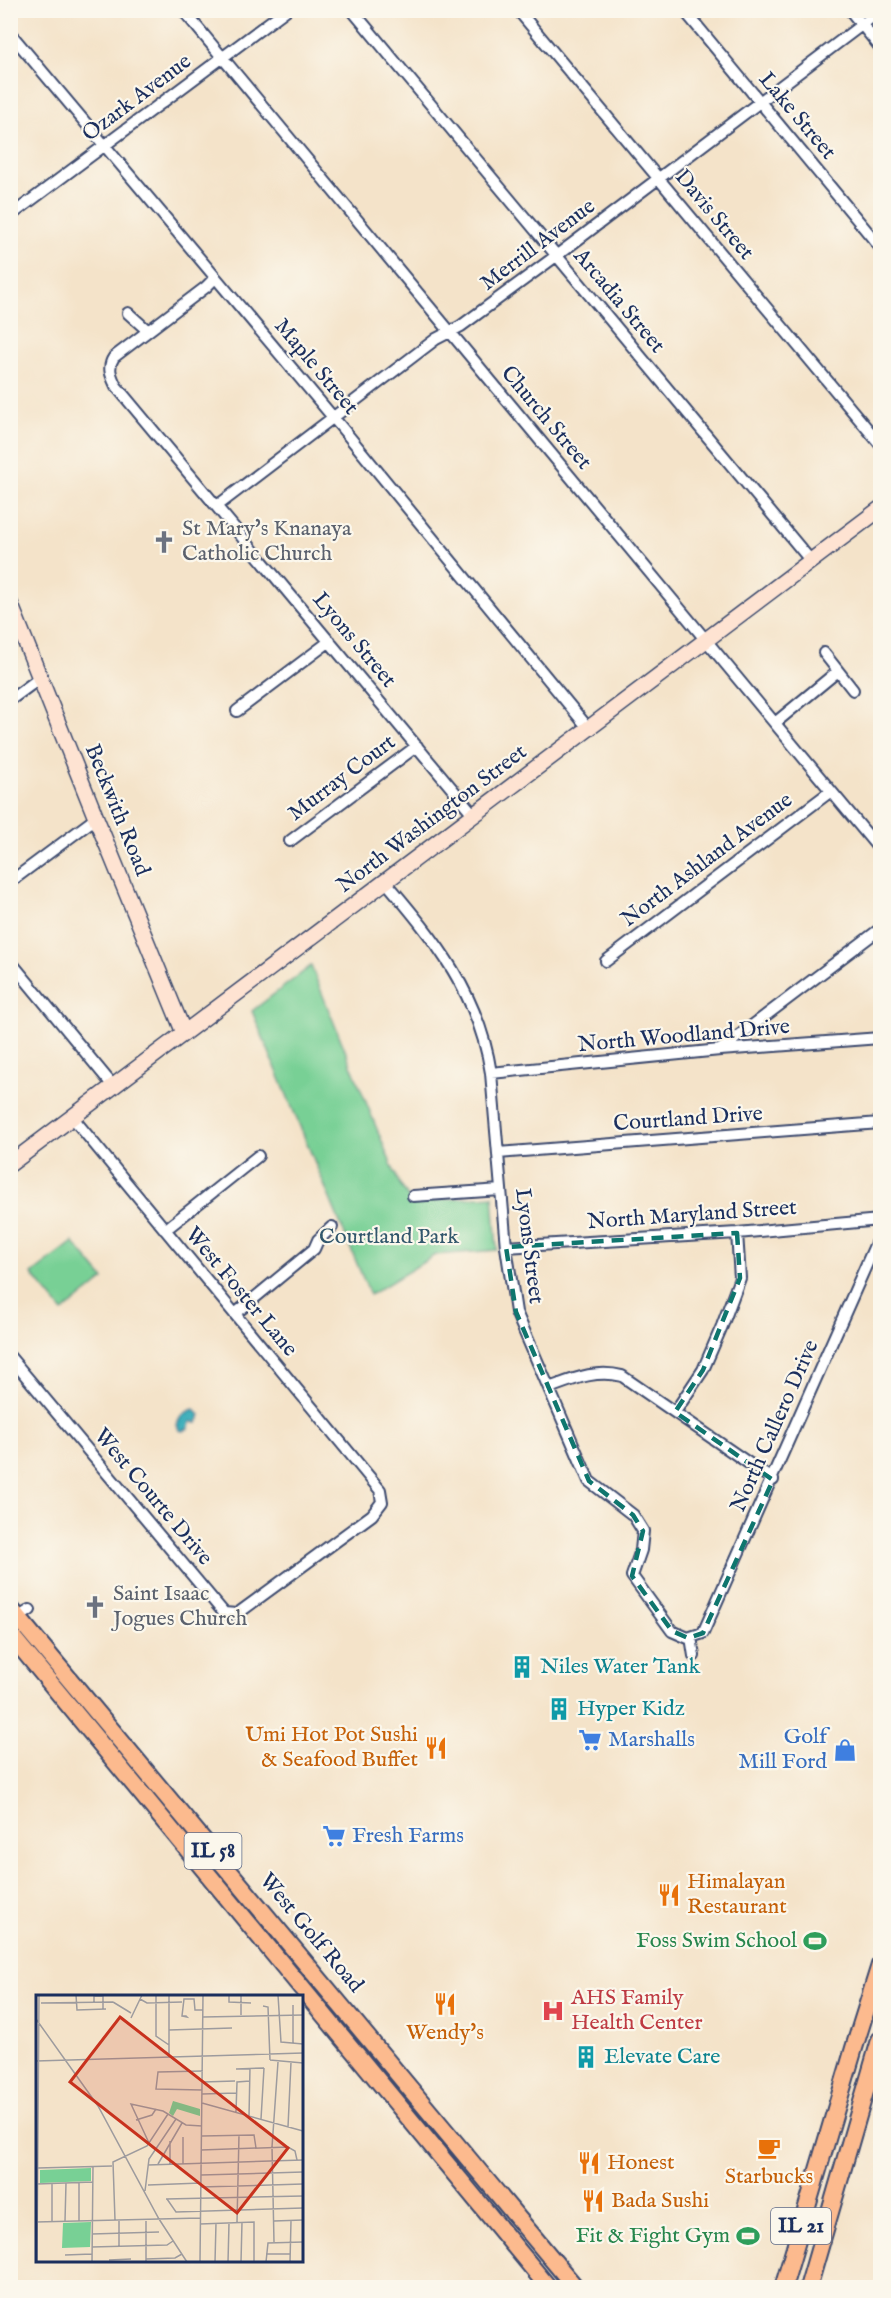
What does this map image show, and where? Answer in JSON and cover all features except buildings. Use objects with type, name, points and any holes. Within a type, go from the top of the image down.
[{"type":"main road","name":"West Golf Road","points":[[18,1615],[576,2288]]},
{"type":"main road","name":"West Golf Road","points":[[10,1634],[549,2288]]},
{"type":"main road","name":"IL 21","points":[[783,2288],[880,1965]]},
{"type":"main road","name":"IL 21","points":[[808,2288],[880,2040]]},
{"type":"street","name":"Church Street","points":[[183,10],[880,850]]},
{"type":"street","name":"Ozark Avenue","points":[[10,216],[286,10]]},
{"type":"street","name":"Arcadia Street","points":[[352,10],[811,561]]},
{"type":"street","name":"Davis Street","points":[[518,10],[880,444]]},
{"type":"street","name":"Lake Street","points":[[684,10],[880,247]]},
{"type":"street","points":[[850,10],[880,47]]},
{"type":"street","name":"Merrill Avenue","points":[[217,506],[436,339],[461,326],[556,256],[880,11]]},
{"type":"street","name":"Maple Street","points":[[10,33],[333,418],[589,729]]},
{"type":"street","points":[[128,313],[147,330],[215,278]]},
{"type":"street","name":"Lyons Street","points":[[147,330],[114,357],[110,366],[111,377],[116,386],[474,815]]},
{"type":"street","name":"North Washington Street","points":[[10,1164],[880,510]]},
{"type":"street","name":"Beckwith Road","points":[[10,603],[184,1034]]},
{"type":"street","points":[[237,711],[330,641]]},
{"type":"street","points":[[824,653],[853,690]]},
{"type":"street","points":[[775,723],[838,671]]},
{"type":"street","points":[[10,700],[40,678]]},
{"type":"street","name":"Murray Court","points":[[290,841],[417,746]]},
{"type":"street","name":"North Ashland Avenue","points":[[606,961],[831,791]]},
{"type":"street","points":[[10,882],[96,818]]},
{"type":"street","name":"Lyons Street","points":[[386,882],[424,927],[456,972],[487,1045],[506,1247],[516,1312],[589,1481],[633,1515],[643,1531],[641,1550],[632,1576],[672,1631],[688,1638],[691,1637]]},
{"type":"street","points":[[720,1050],[880,929]]},
{"type":"street","points":[[10,961],[114,1087]]},
{"type":"street","name":"North Woodland Drive","points":[[491,1073],[720,1050],[880,1038]]},
{"type":"street","name":"West Foster Lane","points":[[72,1118],[380,1490]]},
{"type":"street","name":"Courtland Drive","points":[[498,1153],[880,1124]]},
{"type":"street","points":[[165,1230],[258,1156]]},
{"type":"street","points":[[413,1196],[501,1190]]},
{"type":"street","name":"North Maryland Street","points":[[506,1247],[737,1233],[880,1220]]},
{"type":"street","points":[[235,1314],[314,1249],[318,1240],[332,1227]]},
{"type":"street","points":[[675,1412],[702,1370],[740,1278],[737,1233]]},
{"type":"street","name":"North Callero Drive","points":[[691,1637],[704,1633],[880,1234]]},
{"type":"street","name":"West Courte Drive","points":[[10,1357],[224,1613],[237,1614],[372,1515],[382,1502],[380,1490]]},
{"type":"street","points":[[549,1388],[590,1374],[609,1373],[622,1376],[773,1480]]},
{"type":"street","points":[[691,1637],[694,1656]]},
{"type":"highlighted area","points":[[737,1233],[740,1278],[703,1370],[675,1412],[773,1480],[703,1633],[688,1638],[672,1631],[632,1576],[643,1531],[633,1515],[589,1481],[516,1312],[506,1247]]},
{"type":"green space","name":"Courtland Park","points":[[311,966],[398,1181],[411,1202],[493,1196],[497,1250],[435,1255],[370,1295],[252,1011]]},
{"type":"green space","points":[[73,1242],[104,1279],[63,1312],[32,1274]]},
{"type":"water","points":[[194,1409],[200,1415],[198,1422],[190,1422],[189,1428],[179,1430],[177,1425],[181,1416]]},
{"type":"place","name":"St Mary's Knanaya Catholic Church","points":[[164,542]]},
{"type":"place","name":"Saint Isaac Jogues Church","points":[[95,1607]]},
{"type":"place","name":"Niles Water Tank","points":[[522,1667]]},
{"type":"place","name":"Hyper Kidz","points":[[559,1709]]},
{"type":"place","name":"Marshalls","points":[[590,1740]]},
{"type":"place","name":"Umi Hot Pot Sushi & Seafood Buffet","points":[[436,1748]]},
{"type":"place","name":"Golf Mill Ford","points":[[845,1750]]},
{"type":"place","name":"Fresh Farms","points":[[334,1836]]},
{"type":"place","name":"Himalayan Restaurant","points":[[669,1895]]},
{"type":"place","name":"Foss Swim School","points":[[815,1941]]},
{"type":"place","name":"Wendy's","points":[[445,2004]]},
{"type":"place","name":"AHS Family Health Center","points":[[553,2011]]},
{"type":"place","name":"Elevate Care","points":[[586,2057]]},
{"type":"place","name":"Starbucks","points":[[769,2148]]},
{"type":"place","name":"Honest","points":[[589,2163]]},
{"type":"place","name":"Bada Sushi","points":[[593,2201]]},
{"type":"place","name":"Fit & Fight Gym","points":[[748,2236]]}]
